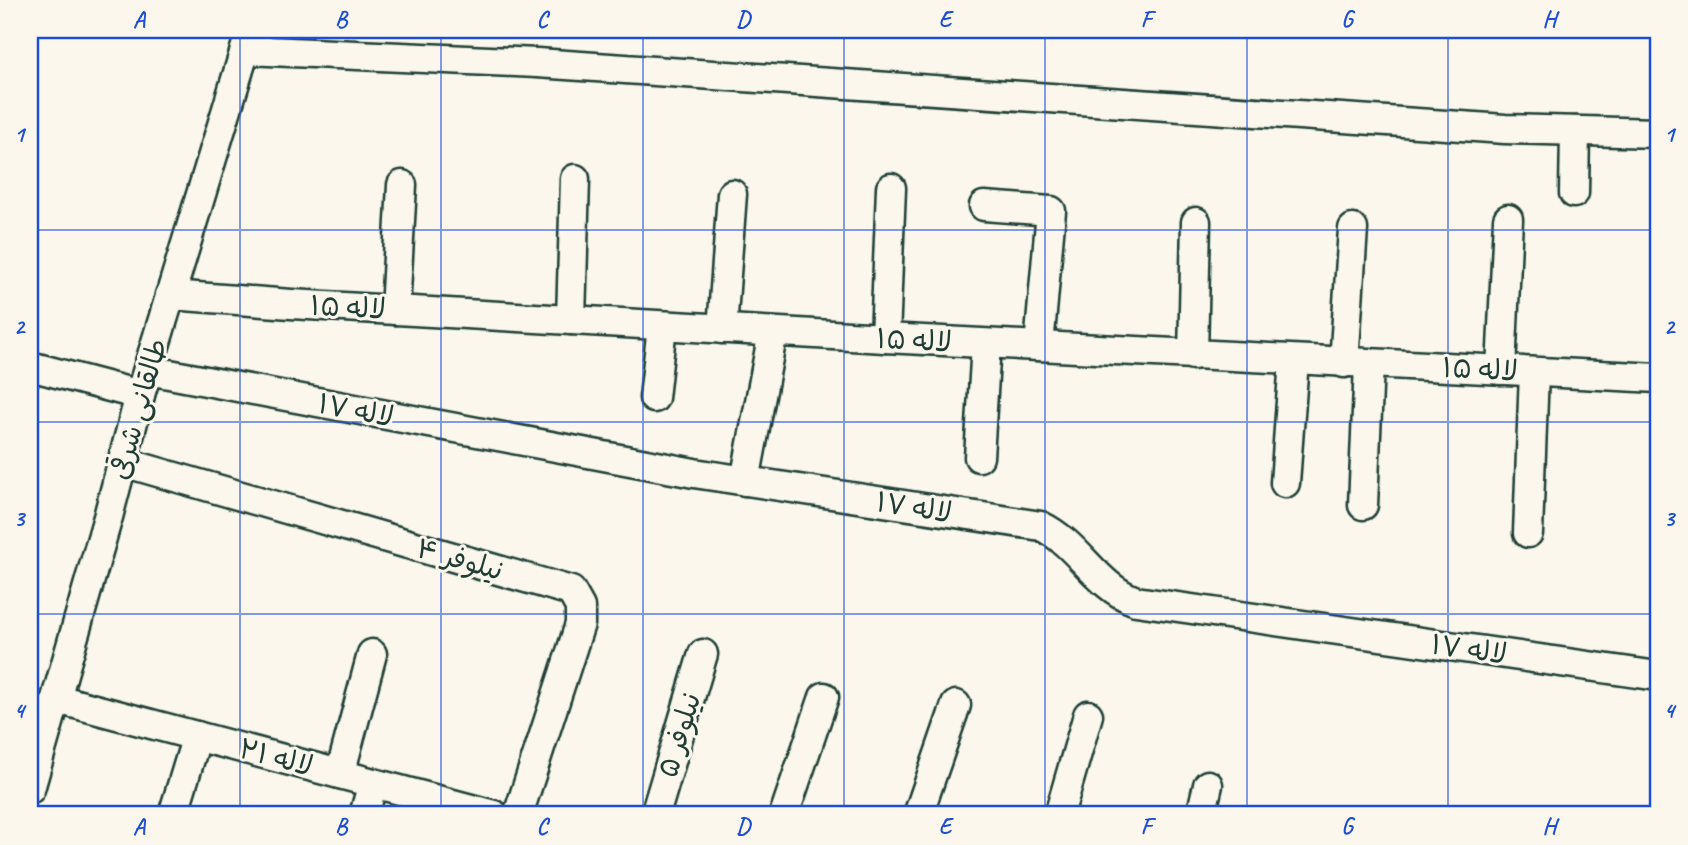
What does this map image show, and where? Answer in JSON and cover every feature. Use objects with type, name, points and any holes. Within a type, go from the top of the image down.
[{"type":"street","points":[[248,40],[537,63],[1438,125],[1658,133]]},
{"type":"street","name":"طالقانی شرقی","points":[[30,789],[46,710],[248,40]]},
{"type":"street","points":[[1574,193],[1575,131]]},
{"type":"street","points":[[570,320],[575,179]]},
{"type":"street","points":[[395,310],[402,185]]},
{"type":"street","points":[[885,338],[891,188]]},
{"type":"street","points":[[722,329],[732,194]]},
{"type":"street","points":[[984,206],[1051,211],[1039,346]]},
{"type":"street","points":[[1501,370],[1508,219]]},
{"type":"street","points":[[1193,355],[1196,222]]},
{"type":"street","points":[[1353,229],[1363,505]]},
{"type":"street","name":"لاله ۱۵","points":[[170,295],[662,326],[1658,378]]},
{"type":"street","points":[[654,398],[662,326]]},
{"type":"street","points":[[745,481],[773,332]]},
{"type":"street","points":[[979,457],[986,344]]},
{"type":"street","points":[[1285,483],[1294,360]]},
{"type":"street","name":"لاله ۱۷","points":[[30,366],[1041,526],[1056,533],[1109,588],[1136,601],[1658,676]]},
{"type":"street","points":[[1528,533],[1534,372]]},
{"type":"street","name":"نیلوفر ۴","points":[[123,461],[571,591],[580,607],[580,624],[518,815]]},
{"type":"street","points":[[340,774],[372,654]]},
{"type":"street","name":"نیلوفر ۵","points":[[654,815],[703,654]]},
{"type":"street","points":[[784,815],[824,697]]},
{"type":"street","points":[[918,815],[956,705]]},
{"type":"street","name":"لاله ۲۱","points":[[46,710],[197,736],[494,815]]},
{"type":"street","points":[[1059,815],[1088,715]]},
{"type":"street","points":[[173,815],[197,736]]},
{"type":"street","points":[[363,815],[373,783]]},
{"type":"street","points":[[1200,815],[1208,785]]}]
